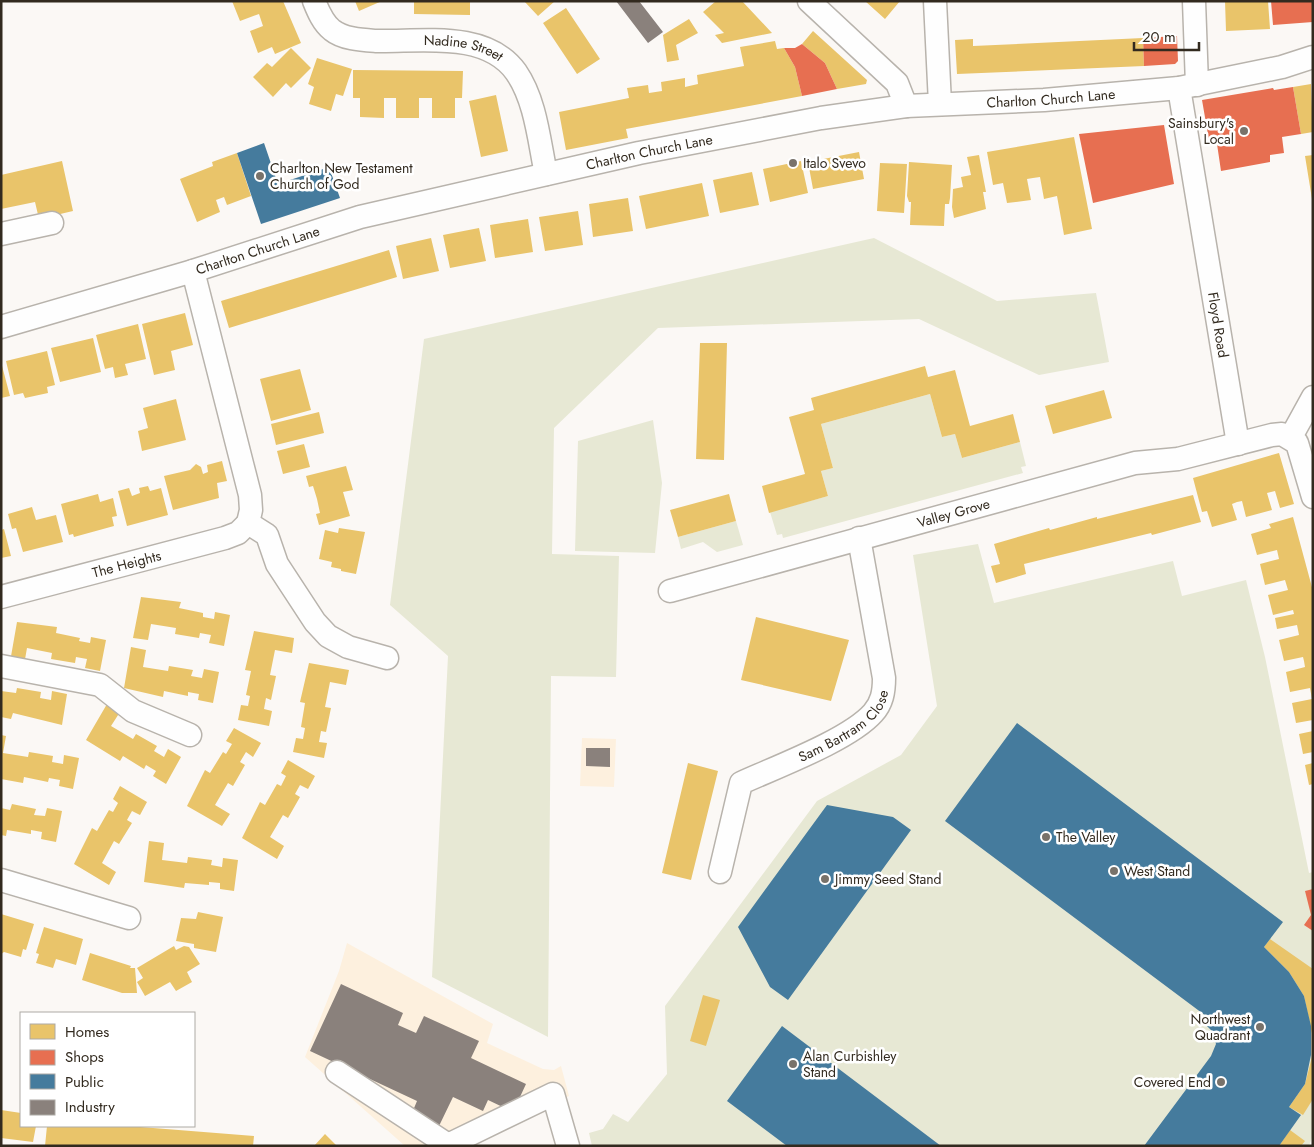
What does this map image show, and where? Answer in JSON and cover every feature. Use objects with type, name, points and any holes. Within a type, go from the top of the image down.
[{"type":"street","name":"Nadine Street","points":[[314,1],[321,17],[332,31],[349,38],[454,42],[478,46],[499,55],[515,72],[526,93],[546,174]]},
{"type":"street","points":[[809,1],[897,83],[906,106]]},
{"type":"street","points":[[935,1],[940,104]]},
{"type":"street","name":"Floyd Road","points":[[1194,1],[1188,86],[1238,444]]},
{"type":"street","name":"Charlton Church Lane","points":[[1,327],[193,271],[360,217],[648,151],[821,118],[906,106],[1044,100],[1188,86],[1282,67],[1313,57]]},
{"type":"street","points":[[1,234],[52,223]]},
{"type":"street","points":[[193,271],[250,495],[251,510],[248,523],[267,535],[276,564],[314,622],[328,636],[348,647],[387,658]]},
{"type":"street","points":[[1291,437],[1313,398]]},
{"type":"street","points":[[1238,444],[1272,435],[1282,434],[1291,437],[1297,443],[1301,452],[1313,497]]},
{"type":"street","name":"Valley Grove","points":[[670,591],[1134,463],[1178,459],[1238,444]]},
{"type":"street","name":"The Heights","points":[[1,597],[225,538],[238,533],[248,523]]},
{"type":"street","name":"Sam Bartram Close","points":[[720,872],[741,783],[856,729],[874,712],[884,695],[884,678],[859,538]]},
{"type":"street","points":[[1,666],[100,685],[133,711],[190,735]]},
{"type":"street","points":[[1,880],[129,918]]},
{"type":"street","points":[[337,1072],[448,1145],[553,1094],[568,1146]]},
{"type":"shaded area","points":[[582,738],[616,739],[614,787],[580,786]]},
{"type":"shaded area","points":[[347,943],[493,1024],[487,1043],[543,1069],[554,1070],[561,1066],[569,1096],[462,1146],[405,1146],[305,1057],[339,971]]},
{"type":"green space","points":[[874,238],[997,301],[1096,293],[1109,362],[1039,375],[919,319],[658,328],[554,428],[552,554],[619,556],[616,677],[551,676],[548,1037],[432,977],[448,656],[390,605],[424,339]]},
{"type":"green space","points":[[930,394],[942,437],[955,434],[962,458],[1020,442],[1026,466],[1021,467],[1023,473],[783,538],[782,534],[777,535],[770,512],[828,496],[821,471],[833,468],[821,424]]},
{"type":"green space","points":[[653,420],[662,483],[655,553],[575,551],[578,441]]},
{"type":"green space","points":[[736,521],[743,545],[717,552],[703,542],[681,549],[678,537]]},
{"type":"green space","name":"The Valley","points":[[978,544],[994,603],[1173,561],[1182,596],[1246,580],[1265,657],[1309,873],[1313,872],[1313,1135],[1309,1146],[592,1146],[589,1133],[603,1129],[613,1114],[628,1122],[667,1074],[665,1006],[817,801],[901,755],[937,706],[913,555]]},
{"type":"building: Homes","points":[[232,1],[283,1],[301,43],[275,54],[272,47],[258,53],[250,31],[263,26],[259,14],[240,21]]},
{"type":"building: Homes","points":[[355,1],[382,1],[359,11]]},
{"type":"building: Homes","points":[[414,1],[470,1],[470,15],[414,14]]},
{"type":"building: Homes","points":[[524,1],[555,1],[538,16]]},
{"type":"building: Homes","points":[[716,1],[742,1],[772,33],[722,43],[715,35],[724,33],[703,12]]},
{"type":"building: Homes","points":[[865,1],[900,1],[885,19]]},
{"type":"building: Homes","points":[[1225,1],[1268,1],[1270,29],[1226,31]]},
{"type":"building: Homes","points":[[566,8],[600,59],[577,74],[543,23]]},
{"type":"building: Homes","points":[[689,19],[698,33],[676,45],[679,60],[667,62],[663,35]]},
{"type":"building: Homes","points":[[813,31],[867,80],[866,84],[837,89],[825,63],[802,44]]},
{"type":"building: Homes","points":[[1143,38],[1144,66],[957,74],[955,40],[973,39],[973,46]]},
{"type":"building: Homes","points":[[775,41],[777,49],[784,48],[795,67],[802,96],[626,129],[628,138],[566,150],[559,112],[629,98],[627,88],[648,85],[649,93],[662,91],[661,82],[685,78],[685,87],[698,84],[697,75],[744,66],[740,47]]},
{"type":"building: Homes","points":[[291,48],[311,68],[291,88],[286,83],[273,97],[253,77],[267,63],[272,67]]},
{"type":"building: Homes","points":[[317,58],[352,69],[343,96],[336,94],[331,111],[309,104],[314,87],[308,84]]},
{"type":"building: Homes","points":[[353,70],[463,71],[462,98],[455,98],[455,118],[432,118],[432,98],[419,98],[419,118],[396,118],[396,98],[384,98],[384,118],[360,117],[360,98],[353,98]]},
{"type":"building: Homes","points":[[1311,84],[1313,132],[1301,134],[1293,87]]},
{"type":"building: Homes","points":[[496,95],[508,151],[481,157],[469,101]]},
{"type":"building: Homes","points":[[1074,137],[1092,229],[1064,235],[1057,196],[1044,199],[1040,177],[1027,179],[1031,200],[1007,203],[1003,183],[993,185],[987,152]]},
{"type":"building: Homes","points":[[859,152],[864,179],[813,189],[808,162]]},
{"type":"building: Homes","points":[[237,153],[251,196],[227,205],[224,197],[216,200],[220,212],[197,222],[180,179],[213,166],[212,162]]},
{"type":"building: Homes","points":[[979,155],[986,192],[983,192],[986,209],[954,218],[952,207],[953,189],[963,187],[961,177],[971,175],[967,157]]},
{"type":"building: Homes","points":[[1313,155],[1313,199],[1312,199],[1305,156]]},
{"type":"building: Homes","points":[[62,161],[73,211],[39,219],[35,202],[1,209],[1,175]]},
{"type":"building: Homes","points":[[801,161],[808,193],[770,202],[763,169]]},
{"type":"building: Homes","points":[[909,162],[952,165],[950,198],[949,204],[945,204],[944,226],[910,225],[911,202],[909,202],[907,196]]},
{"type":"building: Homes","points":[[880,163],[907,164],[904,213],[877,211]]},
{"type":"building: Homes","points":[[752,172],[759,205],[720,213],[713,180]]},
{"type":"building: Homes","points":[[702,183],[709,216],[646,229],[639,196]]},
{"type":"building: Homes","points":[[628,198],[633,231],[593,237],[589,204]]},
{"type":"building: Homes","points":[[578,211],[583,245],[545,251],[539,217]]},
{"type":"building: Homes","points":[[528,219],[533,252],[495,258],[490,225]]},
{"type":"building: Homes","points":[[479,228],[486,261],[450,268],[443,235]]},
{"type":"building: Homes","points":[[431,238],[439,271],[403,279],[396,246]]},
{"type":"building: Homes","points":[[389,250],[397,277],[229,328],[221,301]]},
{"type":"building: Homes","points":[[185,313],[193,345],[171,351],[175,370],[154,375],[142,324]]},
{"type":"building: Homes","points":[[138,324],[146,359],[125,364],[128,375],[115,378],[113,367],[105,369],[96,335]]},
{"type":"building: Homes","points":[[93,338],[101,372],[60,382],[51,348]]},
{"type":"building: Homes","points":[[700,343],[727,343],[724,460],[696,459]]},
{"type":"building: Homes","points":[[47,351],[55,385],[47,387],[48,393],[25,398],[23,393],[14,395],[6,361]]},
{"type":"building: Homes","points":[[1,362],[10,396],[1,398]]},
{"type":"building: Homes","points":[[925,366],[928,377],[955,370],[970,426],[1013,414],[1020,442],[962,458],[955,434],[942,437],[930,394],[821,424],[833,468],[821,471],[828,496],[769,513],[762,486],[805,474],[789,417],[814,410],[811,398]]},
{"type":"building: Homes","points":[[300,369],[311,410],[271,421],[260,379]]},
{"type":"building: Homes","points":[[1104,390],[1112,418],[1053,434],[1045,406]]},
{"type":"building: Homes","points":[[176,399],[186,440],[142,451],[138,431],[148,428],[143,408]]},
{"type":"building: Homes","points":[[319,412],[324,433],[276,445],[271,424]]},
{"type":"building: Homes","points":[[304,444],[310,467],[283,474],[277,451]]},
{"type":"building: Homes","points":[[1279,453],[1294,504],[1280,508],[1275,491],[1267,493],[1272,510],[1246,517],[1242,501],[1237,502],[1232,504],[1237,520],[1212,527],[1207,511],[1202,512],[1193,478]]},
{"type":"building: Homes","points":[[222,461],[227,481],[217,483],[219,498],[173,510],[164,476],[190,470],[196,464],[201,467],[203,474],[208,472],[207,465]]},
{"type":"building: Homes","points":[[346,466],[353,490],[343,492],[350,516],[319,525],[316,514],[320,513],[317,499],[313,486],[309,487],[306,476]]},
{"type":"building: Homes","points":[[148,486],[150,491],[161,488],[168,515],[127,526],[118,491],[129,488],[132,496],[140,493],[139,488]]},
{"type":"building: Homes","points":[[98,494],[100,502],[113,498],[117,516],[112,517],[114,526],[74,537],[73,534],[69,535],[61,504]]},
{"type":"building: Homes","points":[[729,494],[736,521],[678,537],[670,510]]},
{"type":"building: Homes","points":[[1193,495],[1201,522],[1024,564],[1026,574],[996,583],[991,566],[1000,564],[994,544],[1049,528],[1050,530]]},
{"type":"building: Homes","points":[[32,507],[36,520],[56,515],[63,542],[23,552],[16,528],[12,529],[8,514]]},
{"type":"building: Homes","points":[[1293,517],[1313,591],[1313,720],[1296,723],[1292,703],[1312,699],[1310,688],[1290,692],[1286,672],[1305,667],[1304,661],[1303,657],[1284,661],[1279,640],[1299,635],[1297,625],[1277,629],[1275,618],[1294,614],[1293,610],[1273,615],[1268,595],[1288,590],[1285,580],[1265,585],[1260,564],[1279,559],[1277,550],[1257,555],[1251,534],[1271,528],[1269,524]]},
{"type":"building: Homes","points":[[339,528],[365,532],[356,574],[331,567],[332,562],[319,559],[325,530],[338,533]]},
{"type":"building: Homes","points":[[4,529],[11,556],[1,558],[1,530]]},
{"type":"building: Homes","points":[[141,597],[181,602],[179,608],[203,613],[203,617],[214,619],[215,612],[230,615],[224,646],[209,643],[211,635],[200,633],[199,638],[175,634],[176,628],[151,624],[148,640],[133,638]]},
{"type":"building: Homes","points":[[756,617],[849,640],[831,701],[741,680]]},
{"type":"building: Homes","points":[[17,622],[57,627],[56,633],[80,638],[79,641],[90,643],[91,637],[106,640],[100,671],[85,668],[87,659],[76,657],[75,663],[51,659],[52,653],[27,648],[24,665],[10,662]]},
{"type":"building: Homes","points":[[254,631],[294,638],[292,653],[275,650],[270,675],[276,676],[271,700],[266,698],[264,709],[272,711],[269,726],[238,720],[241,705],[248,706],[250,696],[246,695],[251,671],[245,670]]},
{"type":"building: Homes","points":[[131,647],[146,650],[143,667],[168,671],[169,666],[193,670],[191,676],[202,678],[204,669],[219,672],[213,703],[198,700],[199,694],[188,692],[188,696],[164,691],[163,697],[124,688]]},
{"type":"building: Homes","points":[[309,663],[349,670],[346,685],[330,682],[325,707],[331,708],[326,732],[321,731],[319,742],[327,743],[324,758],[293,752],[296,738],[303,739],[305,728],[301,727],[305,703],[300,702]]},
{"type":"building: Homes","points":[[17,688],[41,692],[40,698],[51,700],[52,691],[67,694],[62,725],[13,713],[11,719],[1,717],[1,691],[16,693]]},
{"type":"building: Homes","points":[[107,704],[120,712],[111,726],[133,739],[136,734],[157,746],[154,751],[164,757],[168,749],[181,757],[166,784],[153,776],[156,771],[146,765],[144,769],[123,756],[120,761],[86,740]]},
{"type":"building: Homes","points":[[234,728],[261,743],[253,757],[246,752],[240,762],[245,765],[233,786],[228,783],[215,805],[230,814],[222,826],[187,806],[205,770],[210,773],[223,752],[226,754],[232,744],[226,741]]},
{"type":"building: Homes","points":[[1313,731],[1313,752],[1303,754],[1299,734]]},
{"type":"building: Homes","points":[[1,735],[6,736],[3,753],[28,757],[29,752],[53,756],[52,762],[63,764],[64,755],[79,758],[73,789],[59,786],[60,780],[49,778],[48,782],[24,777],[23,783],[1,779]]},
{"type":"building: Homes","points":[[288,760],[315,776],[308,789],[300,785],[295,794],[300,797],[288,818],[283,815],[270,837],[284,846],[277,859],[242,838],[260,802],[265,805],[277,784],[281,786],[286,776],[281,773]]},
{"type":"building: Homes","points":[[688,763],[718,771],[691,880],[662,873]]},
{"type":"building: Homes","points":[[1313,763],[1313,784],[1309,785],[1305,765]]},
{"type":"building: Homes","points":[[120,786],[147,802],[140,815],[132,811],[127,820],[132,823],[119,844],[114,841],[102,863],[116,872],[109,885],[74,864],[92,828],[97,831],[109,810],[113,812],[118,803],[113,799]]},
{"type":"building: Homes","points":[[12,804],[36,809],[34,815],[45,816],[47,808],[62,811],[56,842],[41,839],[42,832],[31,830],[31,834],[7,830],[6,836],[1,835],[1,808],[10,810]]},
{"type":"building: Homes","points":[[149,841],[164,843],[162,860],[187,863],[188,857],[212,860],[211,865],[222,867],[223,858],[238,860],[234,891],[220,889],[220,883],[209,882],[209,885],[185,883],[184,888],[144,882]]},
{"type":"building: Homes","points":[[198,912],[223,917],[216,952],[194,948],[194,944],[176,941],[181,918],[196,919]]},
{"type":"building: Homes","points":[[1,914],[34,924],[26,950],[23,949],[21,957],[4,952],[1,954]]},
{"type":"building: Homes","points":[[44,927],[83,939],[76,965],[56,959],[53,968],[36,963],[39,954],[36,953]]},
{"type":"building: Homes","points":[[1270,939],[1313,969],[1313,1038],[1304,996],[1289,972],[1264,947]]},
{"type":"building: Homes","points":[[174,946],[176,950],[184,946],[189,947],[200,964],[187,972],[192,982],[176,991],[170,982],[145,996],[137,982],[143,978],[137,968]]},
{"type":"building: Homes","points":[[90,953],[131,966],[130,968],[135,968],[137,993],[122,993],[82,980]]},
{"type":"building: Homes","points":[[703,995],[720,1000],[706,1046],[690,1041]]},
{"type":"building: Homes","points":[[1313,1053],[1313,1099],[1303,1115],[1289,1107],[1305,1084]]},
{"type":"building: Homes","points":[[1,1110],[20,1113],[20,1127],[36,1127],[33,1142],[1,1138]]},
{"type":"building: Homes","points":[[47,1127],[141,1127],[254,1136],[253,1146],[45,1146]]},
{"type":"building: Homes","points":[[1290,1130],[1305,1141],[1301,1146],[1279,1146]]},
{"type":"building: Homes","points":[[325,1134],[337,1146],[314,1146]]},
{"type":"building: Shops","points":[[1271,1],[1313,1],[1313,22],[1273,25]]},
{"type":"building: Shops","points":[[1177,36],[1178,61],[1175,64],[1144,66],[1143,38]]},
{"type":"building: Shops","points":[[802,44],[825,63],[837,89],[802,96],[795,67],[784,48],[795,48]]},
{"type":"building: Shops","name":"Sainsbury's Local","points":[[1293,87],[1301,134],[1282,137],[1284,153],[1270,155],[1270,162],[1221,171],[1217,144],[1210,146],[1202,100],[1273,88],[1274,90]]},
{"type":"building: Shops","points":[[1164,125],[1174,184],[1093,203],[1079,134]]},
{"type":"building: Shops","points":[[1313,889],[1313,931],[1304,925],[1311,915],[1305,891]]},
{"type":"building: Public","name":"Charlton New Testament Church of God","points":[[264,143],[278,184],[329,167],[340,198],[261,224],[237,153]]},
{"type":"building: Public","name":"West Stand","points":[[1017,723],[1283,922],[1264,947],[1289,972],[1304,996],[1311,1026],[1311,1055],[1305,1084],[1289,1107],[1301,1115],[1279,1146],[1144,1146],[1211,1056],[1216,1044],[1212,1031],[1206,1025],[1210,1019],[945,821]]},
{"type":"building: Public","name":"Jimmy Seed Stand","points":[[827,805],[893,817],[911,830],[788,1000],[770,987],[738,927]]},
{"type":"building: Public","name":"Alan Curbishley Stand","points":[[782,1026],[941,1146],[787,1146],[727,1101]]},
{"type":"building: Industry","points":[[616,1],[639,1],[663,32],[648,43]]},
{"type":"building: Industry","points":[[586,748],[610,748],[610,767],[586,766]]},
{"type":"building: Industry","points":[[341,984],[403,1013],[398,1025],[416,1033],[424,1016],[479,1041],[471,1058],[526,1084],[513,1112],[488,1100],[483,1111],[453,1097],[439,1126],[412,1113],[417,1101],[310,1051]]},
{"type":"place","name":"Sainsbury's Local","points":[[1244,131]]},
{"type":"place","name":"Italo Svevo","points":[[793,163]]},
{"type":"place","name":"Charlton New Testament Church of God","points":[[260,176]]},
{"type":"place","name":"The Valley","points":[[1046,837]]},
{"type":"place","name":"West Stand","points":[[1114,871]]},
{"type":"place","name":"Jimmy Seed Stand","points":[[825,879]]},
{"type":"place","name":"Northwest Quadrant","points":[[1260,1027]]},
{"type":"place","name":"Alan Curbishley Stand","points":[[793,1064]]},
{"type":"place","name":"Covered End","points":[[1221,1082]]}]
